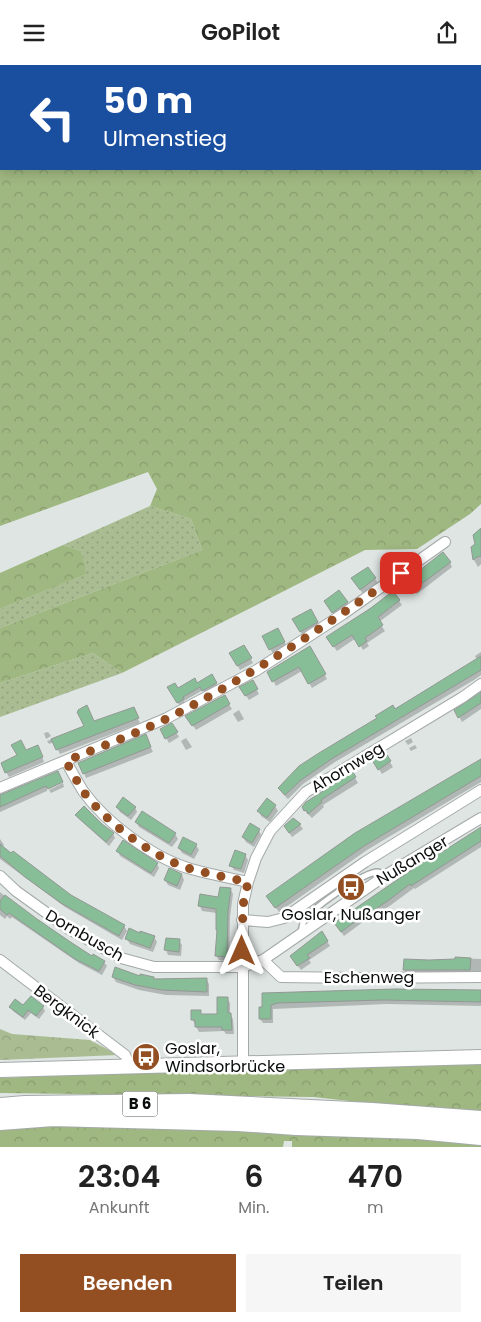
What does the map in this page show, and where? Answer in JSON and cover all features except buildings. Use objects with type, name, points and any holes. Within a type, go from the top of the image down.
[{"type":"highway","name":"B 6","points":[[0,1107],[189,1103],[372,1112],[481,1121]]},
{"type":"highway","name":"B 6","points":[[0,1121],[53,1117],[238,1122],[418,1130],[481,1136]]},
{"type":"street","points":[[0,788],[167,719],[257,670],[343,614],[445,542]]},
{"type":"street","name":"Ahornweg","points":[[242,1063],[242,920],[248,882],[256,857],[270,831],[306,792],[463,697],[481,684]]},
{"type":"street","points":[[66,761],[83,790],[102,813],[161,856],[190,868],[248,882]]},
{"type":"street","name":"Nußanger","points":[[242,920],[268,922],[284,918],[365,862],[481,790]]},
{"type":"street","name":"Nußanger","points":[[242,967],[264,960],[301,932],[386,875],[481,818]]},
{"type":"street","name":"Dornbusch","points":[[0,876],[16,891],[69,929],[121,958],[154,967],[242,967]]},
{"type":"street","name":"Eschenweg","points":[[264,960],[281,977],[356,979],[481,977]]},
{"type":"street","name":"Bergknick","points":[[0,961],[125,1055],[130,1066]]},
{"type":"street","points":[[0,1070],[481,1057]]},
{"type":"green space","points":[[0,170],[481,170],[481,504],[470,514],[417,549],[365,550],[122,673],[93,653],[0,683],[0,628],[202,550],[191,519],[150,506],[157,489],[148,472],[0,526]]},
{"type":"green space","points":[[150,506],[191,519],[202,550],[0,628],[0,609],[85,574],[81,551],[63,545]]},
{"type":"green space","points":[[63,545],[81,551],[86,574],[0,609],[0,573]]},
{"type":"green space","points":[[93,653],[122,673],[0,717],[0,683]]},
{"type":"green space","points":[[0,1029],[12,1034],[90,1040],[118,1055],[0,1060]]},
{"type":"green space","points":[[481,1063],[481,1116],[314,1097],[0,1093],[0,1078],[251,1067]]},
{"type":"green space","points":[[61,1126],[281,1129],[481,1143],[481,1147],[292,1147],[292,1141],[284,1141],[283,1147],[0,1147],[0,1128]]},
{"type":"place","name":"Goslar, Nußanger","points":[[351,887]]},
{"type":"place","name":"Goslar, Windsorbrücke","points":[[146,1057]]},
{"type":"route","points":[[242,951],[243,905],[248,882],[190,868],[161,856],[102,813],[83,790],[66,761],[167,719],[257,670],[343,614],[401,573]]}]
